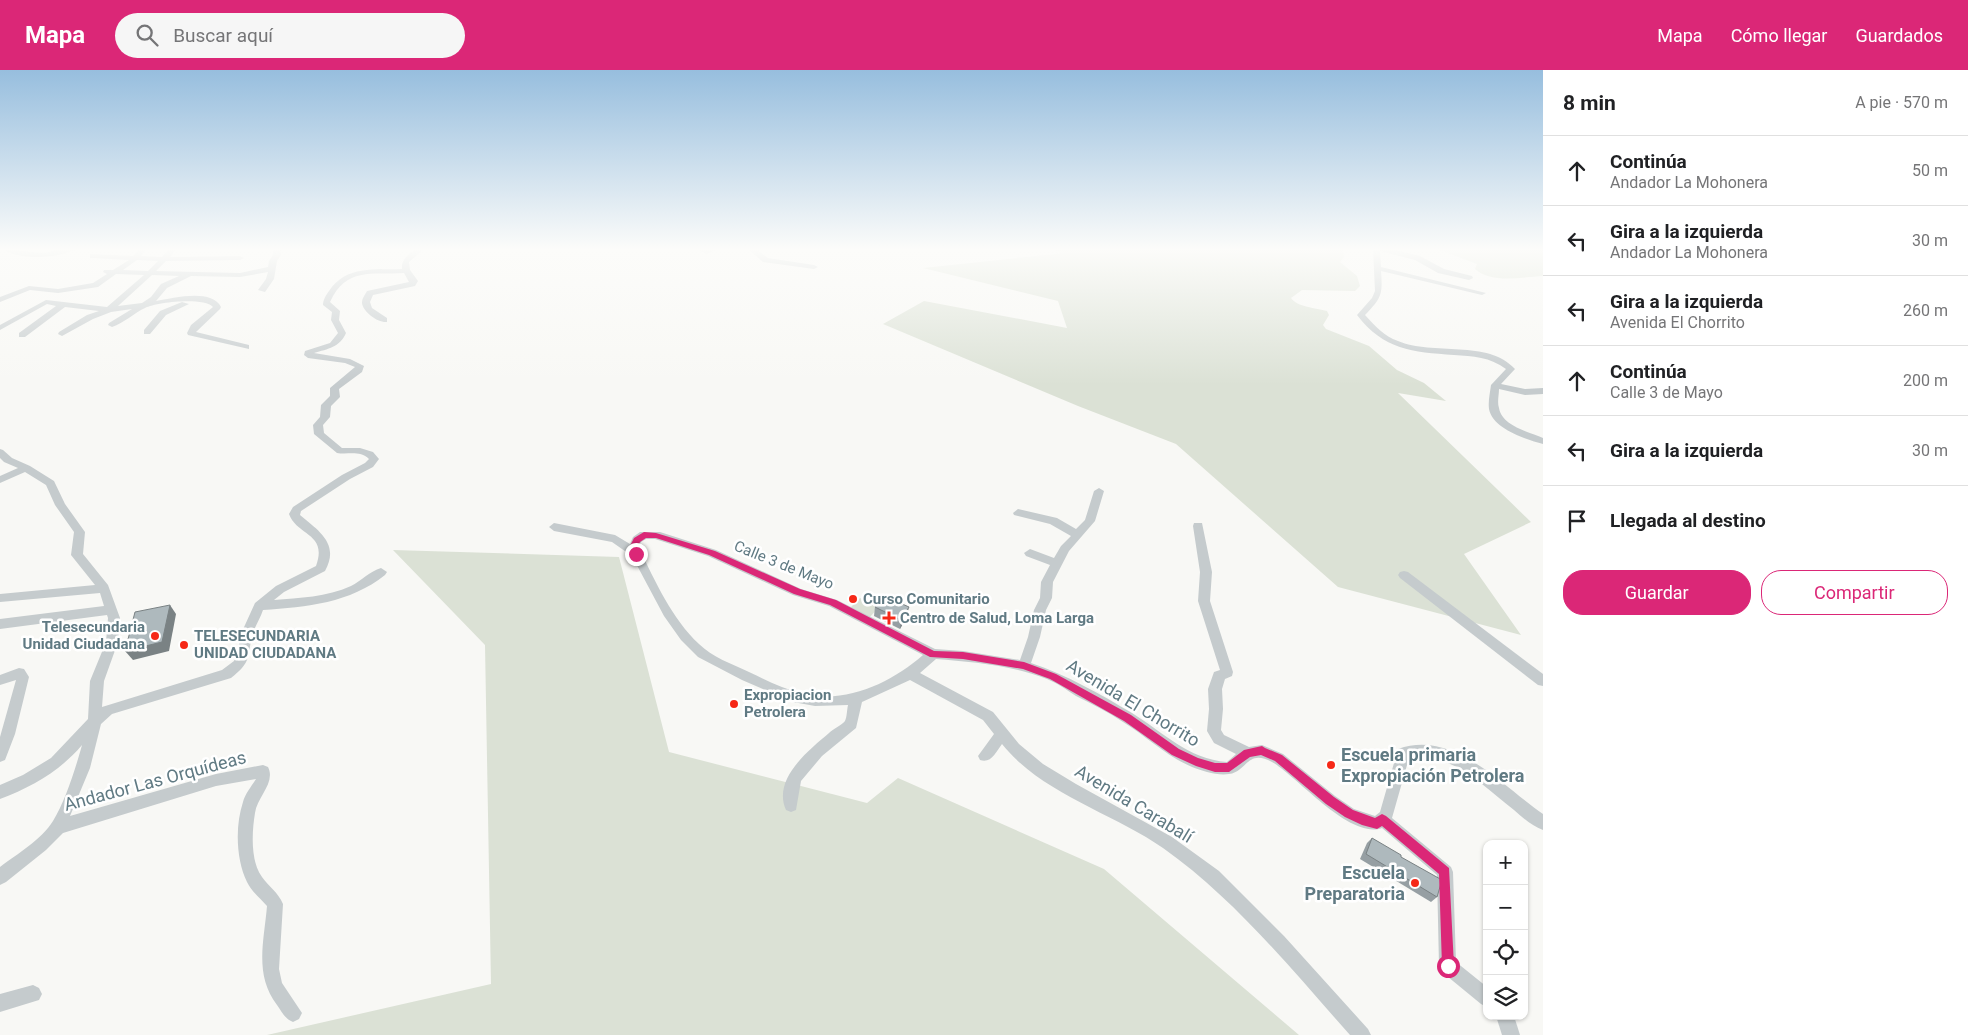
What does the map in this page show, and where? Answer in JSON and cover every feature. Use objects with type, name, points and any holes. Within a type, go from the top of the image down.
[{"type":"street","points":[[0,300],[14,294]]},
{"type":"street","points":[[109,310],[127,294]]},
{"type":"street","points":[[112,325],[154,299],[158,294]]},
{"type":"street","points":[[0,792],[27,781],[70,750],[94,720],[108,710],[226,674],[239,664],[244,652],[246,636],[259,606],[280,589],[316,571],[323,564],[325,545],[294,514],[297,510],[346,477],[369,465],[374,459],[370,454],[357,450],[340,451],[320,434],[318,425],[325,417],[326,405],[335,397],[334,388],[358,370],[360,366],[347,361],[308,355],[308,353],[316,349],[336,344],[340,340],[342,333],[335,320],[336,311],[328,307],[326,300],[330,294]]},
{"type":"street","points":[[369,294],[366,298],[366,305],[372,312],[384,320]]},
{"type":"street","points":[[1378,294],[1362,315],[1366,324],[1391,342],[1406,347],[1486,356],[1507,364],[1511,369],[1496,385],[1494,410],[1499,419],[1509,426],[1543,441]]},
{"type":"street","points":[[147,332],[163,313],[202,298]]},
{"type":"street","points":[[62,334],[90,317],[109,310],[202,298],[215,303],[216,306],[194,327],[191,333],[246,347]]},
{"type":"street","points":[[0,328],[46,302],[109,310]]},
{"type":"street","points":[[22,335],[65,303]]},
{"type":"street","points":[[1496,385],[1525,392],[1543,391]]},
{"type":"street","points":[[0,452],[8,460],[26,468],[50,483],[60,505],[80,532],[77,555],[104,588],[114,618],[112,642],[97,681],[94,720],[83,768],[58,827],[41,845],[0,877]]},
{"type":"street","points":[[0,480],[26,468]]},
{"type":"street","points":[[1024,666],[1034,637],[1040,610],[1046,598],[1047,582],[1065,549],[1076,534],[1090,521],[1099,491]]},
{"type":"street","points":[[1018,513],[1054,521],[1076,534]]},
{"type":"street","points":[[1198,526],[1206,572],[1204,601],[1226,672],[1219,676],[1215,689],[1214,731],[1219,739],[1248,753],[1262,751],[1278,758],[1330,801],[1362,820],[1377,824],[1386,816],[1403,753],[1413,750],[1428,750],[1455,759],[1543,823]]},
{"type":"street","points":[[554,527],[615,539],[636,554],[660,600],[696,649],[729,667],[803,700],[831,701],[856,699],[910,674],[933,654]]},
{"type":"street","name":"Calle 3 de Mayo","points":[[636,554],[633,548],[636,540],[644,535],[656,535],[712,553],[797,592],[833,603],[933,654]]},
{"type":"street","points":[[1030,553],[1058,564]]},
{"type":"street","points":[[259,606],[285,604],[348,592],[371,582],[381,572]]},
{"type":"street","points":[[1404,575],[1543,681]]},
{"type":"street","points":[[0,598],[104,588]]},
{"type":"street","points":[[0,624],[112,610]]},
{"type":"street","name":"Avenida El Chorrito","points":[[933,654],[963,656],[1024,666],[1053,676],[1128,718],[1176,752],[1196,762],[1215,767],[1229,768],[1248,753]]},
{"type":"street","points":[[0,680],[19,673],[23,677],[8,734],[0,756]]},
{"type":"street","name":"Avenida Carabalí","points":[[910,674],[988,716],[1014,748],[1038,768],[1071,789],[1167,842],[1213,876],[1278,942],[1362,1035]]},
{"type":"street","points":[[791,805],[792,784],[799,773],[831,737],[851,724],[856,699]]},
{"type":"street","points":[[985,756],[1002,734]]},
{"type":"street","name":"Andador Las Orquídeas","points":[[58,827],[216,780],[263,771],[263,779],[250,801],[247,813],[247,860],[256,884],[270,896],[275,904],[270,969],[274,987],[293,1013]]},
{"type":"street","points":[[1382,819],[1445,872],[1448,966],[1483,995]]},
{"type":"street","points":[[0,1003],[33,994]]},
{"type":"street","points":[[1506,1020],[1511,1035]]},
{"type":"shaded area","points":[[1030,294],[1296,294],[1291,298],[1294,301],[1302,305],[1327,311],[1329,315],[1323,325],[1326,329],[1369,346],[1397,370],[1424,383],[1446,401],[1398,393],[1531,522],[1464,554],[1521,635],[1338,587],[1176,444],[1078,406],[883,324],[924,301],[1067,328],[1058,301]]},
{"type":"shaded area","points":[[393,550],[619,557],[669,752],[867,803],[898,778],[1104,869],[1299,1035],[267,1035],[491,984],[485,645]]},
{"type":"shaded area","points":[[860,598],[879,607],[869,618],[850,608]]},
{"type":"building","points":[[884,596],[909,607],[901,620],[875,607]]},
{"type":"building","points":[[170,605],[162,642],[125,651],[135,612]]},
{"type":"building","points":[[1372,838],[1442,880],[1437,897],[1366,854]]},
{"type":"place","name":"Curso Comunitario","points":[[853,599]]},
{"type":"place","name":"Centro de Salud, Loma Larga","points":[[889,618]]},
{"type":"place","name":"Telesecundaria Unidad Ciudadana","points":[[155,636]]},
{"type":"place","name":"TELESECUNDARIA UNIDAD CIUDADANA","points":[[184,645]]},
{"type":"place","name":"Expropiacion Petrolera","points":[[734,704]]},
{"type":"place","name":"Escuela primaria Expropiación Petrolera","points":[[1331,765]]},
{"type":"place","name":"Escuela Preparatoria","points":[[1415,883]]},
{"type":"route","points":[[636,554],[633,548],[636,540],[644,535],[656,535],[712,553],[797,592],[833,603],[933,654],[963,656],[1024,666],[1053,676],[1128,718],[1176,752],[1196,762],[1215,767],[1229,768],[1248,753],[1262,751],[1278,758],[1330,801],[1349,814],[1377,824],[1382,819],[1445,872],[1448,966]]}]
